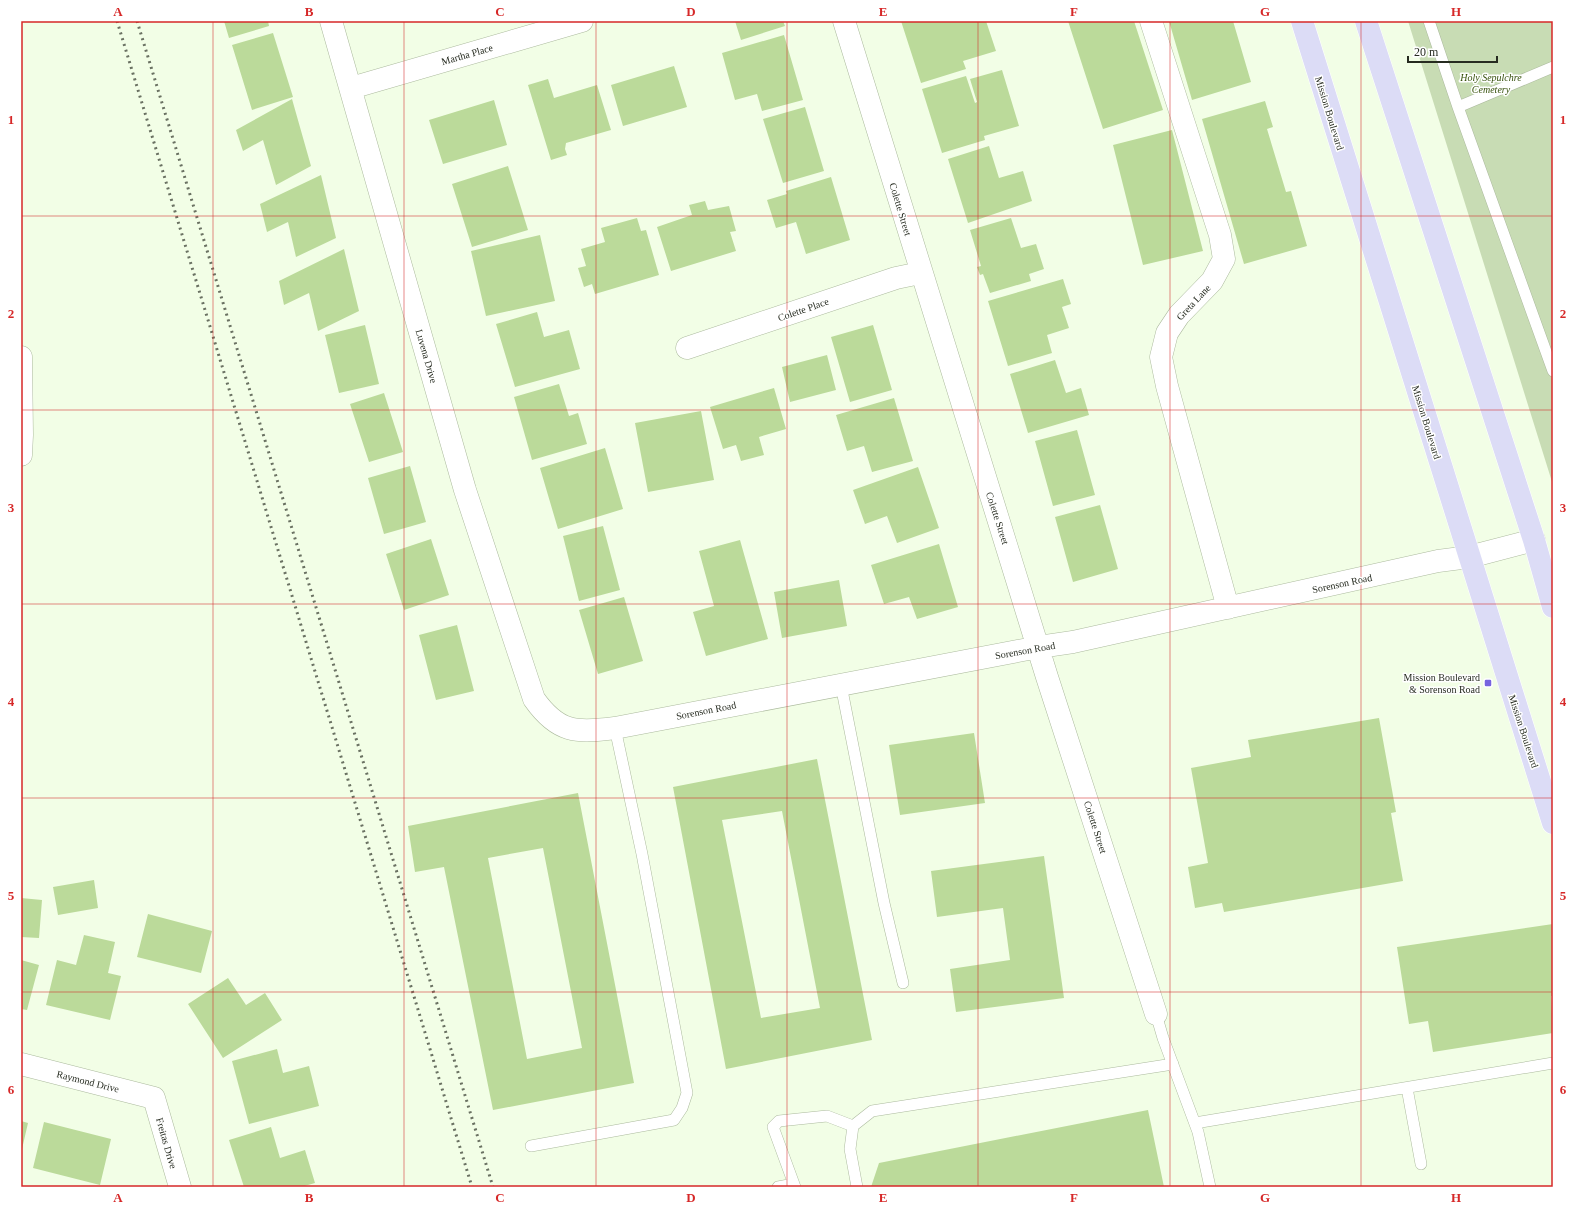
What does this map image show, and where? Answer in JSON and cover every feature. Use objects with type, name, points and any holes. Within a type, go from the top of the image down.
[{"type":"main road","name":"Mission Boulevard","points":[[1302,21],[1553,823]]},
{"type":"main road","points":[[1366,21],[1534,540],[1553,607]]},
{"type":"street","name":"Luvena Drive","points":[[331,21],[352,88],[465,490],[531,688]]},
{"type":"street","name":"Martha Place","points":[[352,88],[582,21]]},
{"type":"street","name":"Colette Street","points":[[844,21],[920,273],[1156,1014]]},
{"type":"street","name":"Greta Lane","points":[[1151,21],[1220,235],[1224,259],[1212,281],[1179,315],[1167,333],[1161,357],[1167,386],[1228,608]]},
{"type":"street","name":"Colette Place","points":[[687,348],[896,278],[920,273]]},
{"type":"street","points":[[21,357],[21,455]]},
{"type":"street","name":"Sorenson Road","points":[[531,688],[534,699],[545,714],[560,725],[585,732],[615,728],[1039,647],[1073,642],[1438,561],[1469,557],[1534,540]]},
{"type":"street","name":"Raymond Drive","points":[[21,1064],[154,1098]]},
{"type":"street","name":"Freitas Drive","points":[[154,1098],[180,1187]]},
{"type":"lane","points":[[1429,21],[1458,107],[1553,371]]},
{"type":"lane","points":[[1458,107],[1553,67]]},
{"type":"lane","points":[[841,685],[884,903],[903,983]]},
{"type":"lane","points":[[531,1146],[674,1120],[682,1108],[687,1093],[642,854],[615,728]]},
{"type":"lane","points":[[1156,1014],[1195,1123],[1210,1187]]},
{"type":"lane","points":[[1195,1123],[1553,1063]]},
{"type":"lane","points":[[858,1187],[850,1149],[853,1126],[872,1111],[1173,1064]]},
{"type":"lane","points":[[1407,1088],[1421,1164]]},
{"type":"lane","points":[[778,1187],[794,1185],[773,1127],[779,1120],[827,1116],[853,1126]]},
{"type":"green space","name":"Holy Sepulchre Cemetery","points":[[1408,21],[1553,21],[1553,485]]},
{"type":"building","points":[[224,21],[268,21],[269,26],[229,38]]},
{"type":"building","points":[[735,21],[783,21],[785,26],[741,40]]},
{"type":"building","points":[[901,21],[986,21],[996,51],[963,61],[966,69],[921,83]]},
{"type":"building","points":[[1068,21],[1134,21],[1163,110],[1103,129]]},
{"type":"building","points":[[1169,21],[1233,21],[1251,82],[1192,100]]},
{"type":"building","points":[[273,33],[293,97],[252,110],[232,45]]},
{"type":"building","points":[[784,35],[803,100],[762,111],[757,94],[735,100],[722,53]]},
{"type":"building","points":[[674,66],[687,107],[623,126],[611,85]]},
{"type":"building","points":[[1002,70],[1019,126],[984,136],[985,140],[942,153],[922,89],[966,76],[975,103],[977,102],[970,79]]},
{"type":"building","points":[[548,79],[554,98],[597,85],[611,130],[566,143],[565,149],[567,155],[551,160],[528,85]]},
{"type":"building","points":[[292,99],[311,166],[276,185],[263,140],[243,151],[236,130]]},
{"type":"building","points":[[494,100],[507,145],[443,164],[429,120]]},
{"type":"building","points":[[1265,101],[1273,127],[1267,129],[1286,192],[1291,191],[1307,246],[1244,264],[1202,119]]},
{"type":"building","points":[[805,107],[824,171],[783,183],[763,119]]},
{"type":"building","points":[[1172,130],[1203,251],[1143,265],[1113,145]]},
{"type":"building","points":[[989,146],[999,178],[1023,171],[1032,201],[968,223],[948,159]]},
{"type":"building","points":[[508,166],[528,230],[472,247],[452,184]]},
{"type":"building","points":[[321,175],[336,238],[296,257],[288,222],[267,232],[260,204]]},
{"type":"building","points":[[831,177],[850,240],[806,254],[796,222],[776,228],[767,200],[787,194],[786,191]]},
{"type":"building","points":[[705,201],[708,210],[729,206],[736,231],[730,232],[736,251],[671,271],[657,227],[692,215],[689,205]]},
{"type":"building","points":[[637,218],[641,231],[646,230],[659,275],[595,294],[592,284],[584,287],[578,268],[586,266],[581,249],[605,242],[601,228]]},
{"type":"building","points":[[1011,218],[1021,248],[1036,244],[1044,269],[1029,274],[1031,281],[990,293],[983,274],[980,275],[977,267],[981,266],[970,230]]},
{"type":"building","points":[[540,235],[555,301],[486,316],[471,251]]},
{"type":"building","points":[[344,249],[359,311],[318,331],[309,293],[284,305],[279,281]]},
{"type":"building","points":[[1063,279],[1071,304],[1062,307],[1069,328],[1047,335],[1052,353],[1008,366],[988,301]]},
{"type":"building","points":[[537,312],[544,337],[569,330],[580,369],[515,387],[496,324]]},
{"type":"building","points":[[365,325],[379,384],[339,393],[325,335]]},
{"type":"building","points":[[873,325],[892,390],[850,402],[831,337]]},
{"type":"building","points":[[827,355],[836,390],[790,402],[782,367]]},
{"type":"building","points":[[1055,360],[1066,393],[1081,388],[1089,415],[1028,433],[1010,374]]},
{"type":"building","points":[[559,384],[569,416],[578,413],[587,444],[532,460],[514,397]]},
{"type":"building","points":[[774,388],[786,429],[759,437],[764,455],[741,461],[736,445],[723,449],[710,407]]},
{"type":"building","points":[[384,393],[403,452],[369,462],[350,404]]},
{"type":"building","points":[[894,398],[913,461],[872,472],[864,446],[847,451],[836,415]]},
{"type":"building","points":[[701,411],[714,480],[648,492],[635,423]]},
{"type":"building","points":[[1077,430],[1095,495],[1053,506],[1035,441]]},
{"type":"building","points":[[605,448],[623,509],[558,529],[540,468]]},
{"type":"building","points":[[410,466],[426,522],[384,534],[368,478]]},
{"type":"building","points":[[918,467],[939,528],[897,543],[887,516],[865,524],[853,490]]},
{"type":"building","points":[[1100,505],[1118,569],[1073,582],[1055,517]]},
{"type":"building","points":[[603,526],[620,590],[579,601],[563,536]]},
{"type":"building","points":[[431,539],[449,595],[404,610],[386,554]]},
{"type":"building","points":[[740,540],[768,639],[706,656],[693,612],[714,606],[699,551]]},
{"type":"building","points":[[939,544],[958,607],[917,619],[909,597],[884,604],[871,565]]},
{"type":"building","points":[[839,580],[847,626],[782,638],[774,592]]},
{"type":"building","points":[[624,597],[643,661],[598,674],[579,610]]},
{"type":"building","points":[[457,625],[474,691],[436,700],[419,635]]},
{"type":"building","points":[[1379,718],[1396,812],[1391,813],[1403,881],[1224,912],[1222,903],[1195,908],[1188,867],[1208,863],[1191,768],[1251,757],[1248,740]]},
{"type":"building","points":[[974,733],[985,803],[900,815],[889,745]]},
{"type":"building","points":[[817,759],[872,1040],[726,1069],[673,787]],"holes":[[[782,811],[820,1008],[761,1018],[722,820]]]},
{"type":"building","points":[[578,793],[634,1083],[493,1110],[444,867],[415,872],[408,826]],"holes":[[[543,848],[582,1048],[527,1059],[488,858]]]},
{"type":"building","points":[[1044,856],[1064,998],[956,1012],[950,969],[1010,960],[1003,908],[937,917],[931,871]]},
{"type":"building","points":[[94,880],[98,908],[58,915],[53,887]]},
{"type":"building","points":[[21,898],[42,900],[39,938],[21,937]]},
{"type":"building","points":[[148,914],[212,931],[201,973],[137,957]]},
{"type":"building","points":[[1553,924],[1553,996],[1551,996],[1553,1033],[1433,1052],[1428,1021],[1409,1024],[1397,947]]},
{"type":"building","points":[[84,935],[115,942],[108,973],[121,976],[110,1020],[46,1005],[57,960],[76,965]]},
{"type":"building","points":[[21,960],[39,965],[27,1010],[21,1009]]},
{"type":"building","points":[[228,978],[246,1005],[265,993],[282,1020],[223,1058],[188,1004]]},
{"type":"building","points":[[277,1049],[283,1073],[309,1066],[319,1106],[249,1124],[232,1061]]},
{"type":"building","points":[[1148,1110],[1164,1187],[871,1187],[879,1163]]},
{"type":"building","points":[[21,1121],[28,1123],[22,1149],[21,1149]]},
{"type":"building","points":[[44,1122],[111,1139],[100,1185],[33,1168]]},
{"type":"building","points":[[271,1127],[280,1158],[305,1150],[315,1183],[301,1187],[244,1187],[229,1140]]},
{"type":"railway","points":[[117,21],[472,1187]]},
{"type":"railway","points":[[137,21],[493,1187]]},
{"type":"place","name":"Mission Boulevard & Sorenson Road","points":[[1488,683]]}]
